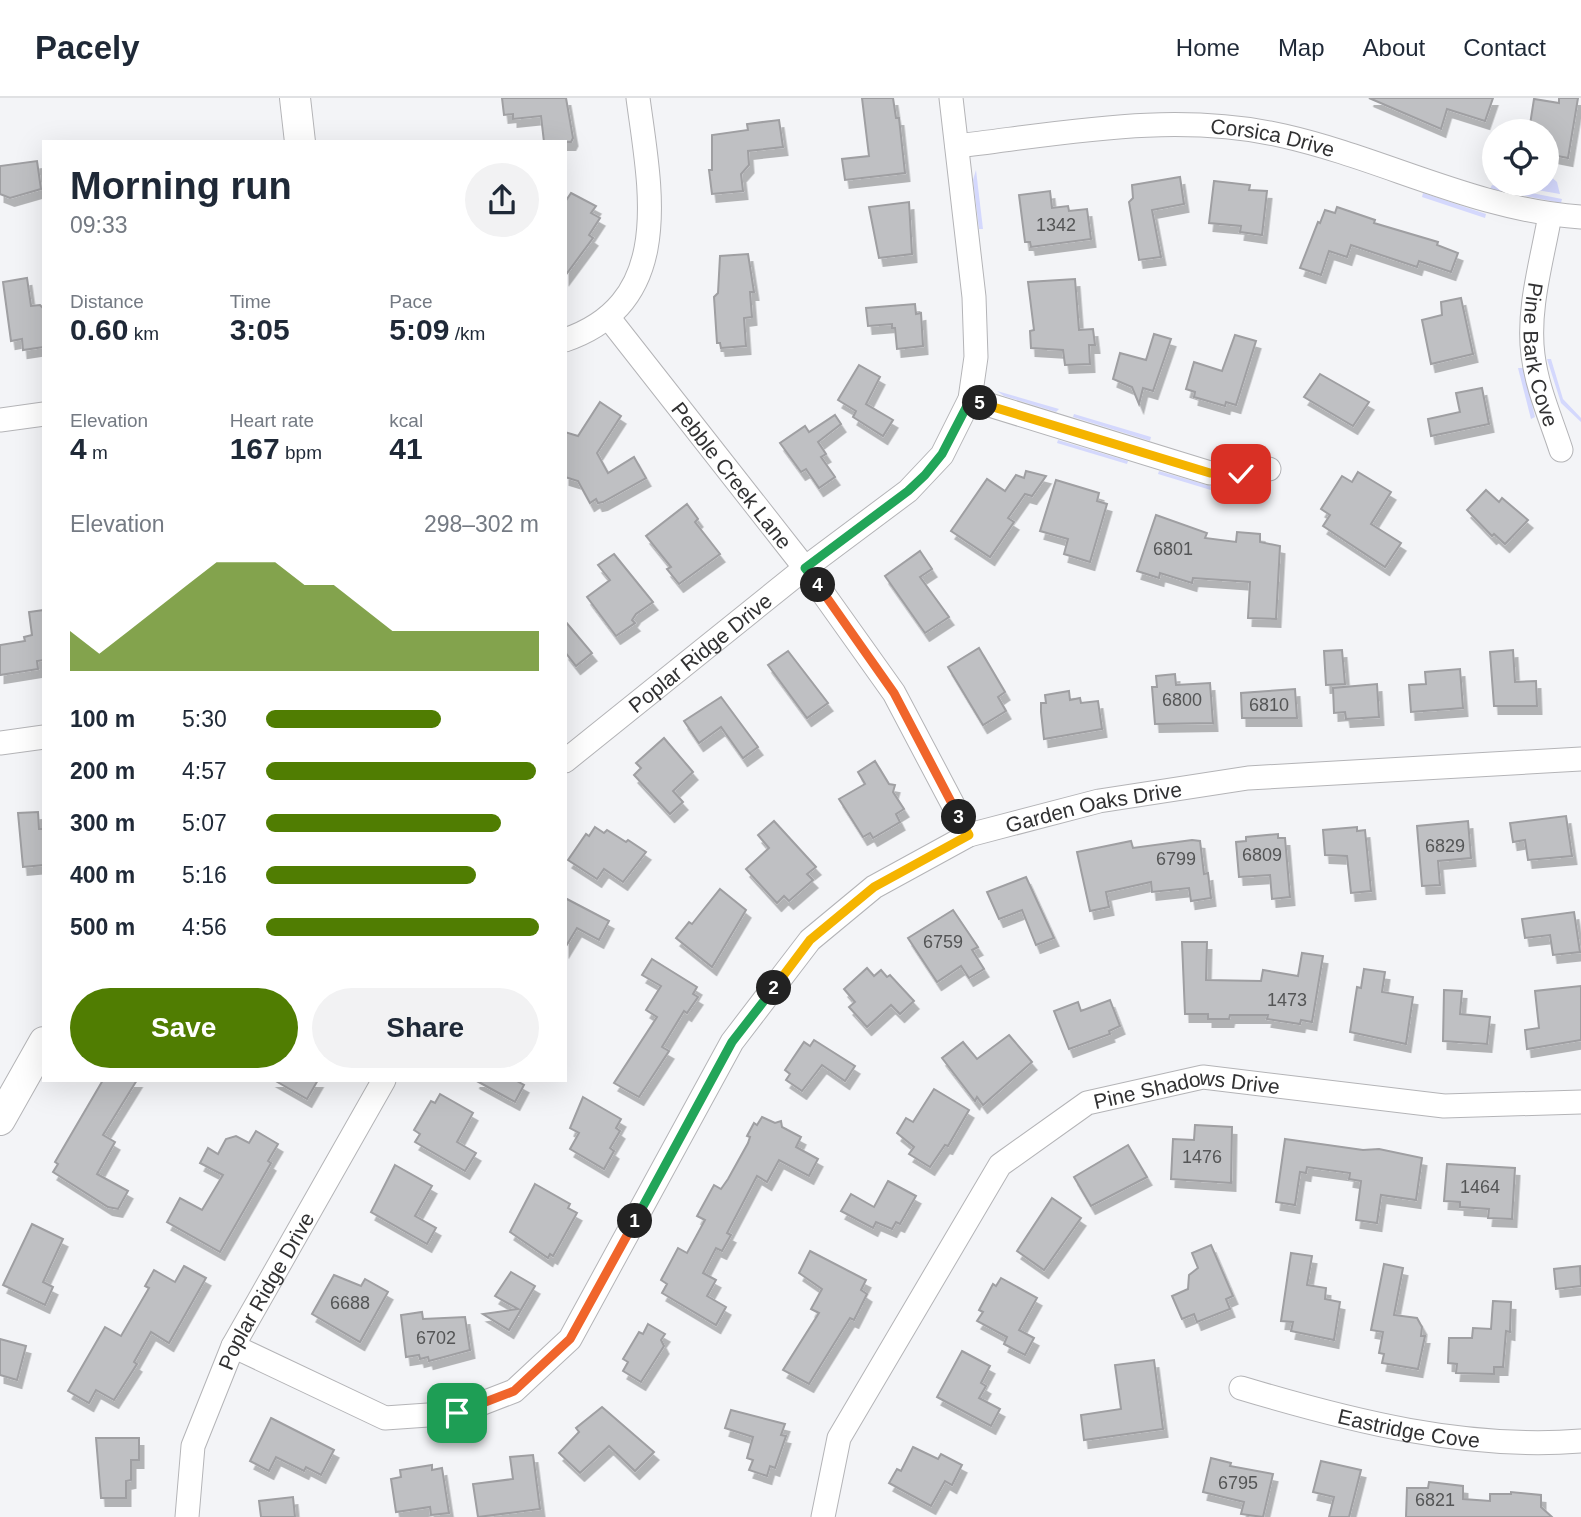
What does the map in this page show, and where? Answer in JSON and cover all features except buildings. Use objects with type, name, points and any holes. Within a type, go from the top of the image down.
[{"type":"main road","points":[[295,98],[300,140]]},
{"type":"main road","points":[[0,1120],[42,1046]]},
{"type":"street","points":[[567,339],[608,317],[627,295],[639,274],[651,231],[638,98]]},
{"type":"street","name":"Poplar Ridge Drive","points":[[567,759],[805,568],[908,491],[942,454],[970,400],[976,357],[976,325],[951,98]]},
{"type":"street","name":"Corsica Drive","points":[[957,146],[1134,125],[1208,124],[1286,136],[1480,199],[1550,215],[1581,217]]},
{"type":"street","name":"Pine Bark Cove","points":[[1550,215],[1535,290],[1531,336],[1536,372],[1562,450]]},
{"type":"street","name":"Pebble Creek Lane","points":[[608,317],[805,568],[894,693],[969,835]]},
{"type":"street","points":[[970,400],[1210,473],[1241,474],[1269,469]]},
{"type":"street","points":[[0,420],[42,414]]},
{"type":"street","points":[[0,743],[42,737]]},
{"type":"street","name":"Garden Oaks Drive","points":[[233,1346],[385,1418],[457,1413],[514,1391],[570,1339],[732,1042],[810,940],[874,887],[969,835],[1099,802],[1248,778],[1581,758]]},
{"type":"street","name":"Pine Shadows Drive","points":[[823,1517],[839,1438],[1000,1165],[1087,1103],[1203,1077],[1444,1106],[1581,1102]]},
{"type":"street","name":"Poplar Ridge Drive","points":[[187,1517],[193,1446],[233,1346],[383,1082]]},
{"type":"street","name":"Eastridge Cove","points":[[1241,1388],[1330,1414],[1427,1434],[1500,1441],[1581,1441]]},
{"type":"shaded area","points":[[976,170],[983,229],[979,229],[973,180]]},
{"type":"shaded area","points":[[1423,193],[1486,214],[1485,218],[1422,197]]},
{"type":"shaded area","points":[[1526,196],[1547,196],[1562,199],[1561,203]]},
{"type":"shaded area","points":[[1547,359],[1551,359],[1563,399],[1581,418],[1581,422],[1561,403]]},
{"type":"shaded area","points":[[1518,368],[1523,368],[1535,417],[1531,419]]},
{"type":"shaded area","points":[[997,391],[1059,409],[1056,412],[1004,396]]},
{"type":"shaded area","points":[[1074,414],[1151,437],[1150,441],[1073,417]]},
{"type":"shaded area","points":[[1058,440],[1128,461],[1127,464],[1057,443]]},
{"type":"shaded area","points":[[1159,471],[1247,497],[1247,501],[1158,474]]},
{"type":"route","points":[[457,1413],[514,1391],[570,1339],[732,1042],[810,940],[874,887],[969,835],[894,693],[805,568],[908,491],[925,475],[942,454],[970,400],[1210,473],[1241,474]]}]
